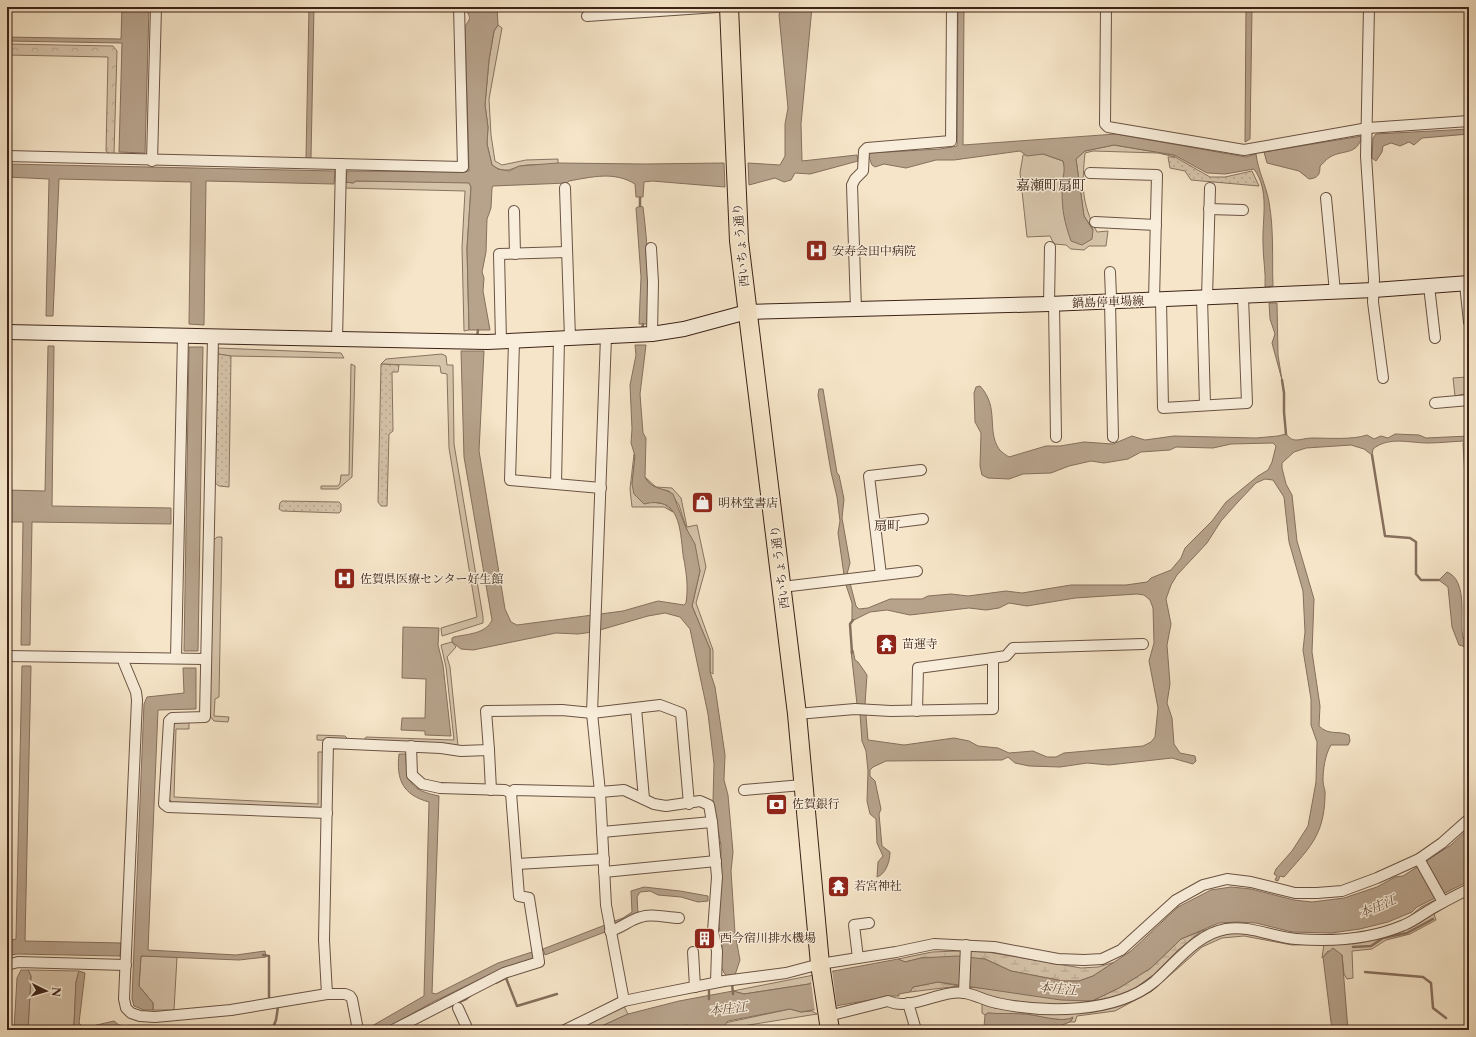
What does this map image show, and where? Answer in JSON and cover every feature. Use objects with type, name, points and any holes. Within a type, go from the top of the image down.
[{"type":"highway","name":"西いちょう通り","points":[[729,7],[739,241],[797,714],[802,785],[820,964],[829,1023]]},
{"type":"street","points":[[152,161],[156,7]]},
{"type":"street","points":[[7,156],[152,161],[463,167],[459,7]]},
{"type":"street","points":[[587,16],[717,7]]},
{"type":"street","points":[[856,309],[852,185],[855,179],[863,171],[864,151],[867,148],[951,142],[952,7]]},
{"type":"street","points":[[1106,7],[1105,124],[1108,127],[1244,150],[1368,128],[1469,122]]},
{"type":"street","points":[[1369,7],[1368,128],[1366,156],[1374,290],[1373,302],[1383,378]]},
{"type":"street","points":[[337,340],[341,164]]},
{"type":"street","points":[[1090,173],[1157,175],[1156,225],[1163,408],[1247,403],[1243,296]]},
{"type":"street","points":[[556,483],[565,339],[567,252],[565,188]]},
{"type":"street","points":[[1205,405],[1205,298],[1210,188]]},
{"type":"street","points":[[1326,198],[1335,292]]},
{"type":"street","points":[[1209,209],[1243,210]]},
{"type":"street","points":[[514,210],[515,254]]},
{"type":"street","points":[[1095,222],[1156,225]]},
{"type":"street","points":[[1050,247],[1056,437]]},
{"type":"street","points":[[651,248],[653,282],[652,334]]},
{"type":"street","points":[[567,252],[499,254],[508,341],[510,480],[601,488]]},
{"type":"street","points":[[1110,272],[1112,297],[1110,302],[1113,437]]},
{"type":"street","points":[[1467,284],[1469,322]]},
{"type":"street","name":"鍋島停車場線","points":[[7,332],[487,342],[652,334],[684,329],[747,312],[1110,302],[1335,292],[1467,284]]},
{"type":"street","points":[[1429,286],[1435,338]]},
{"type":"street","points":[[176,658],[183,336]]},
{"type":"street","points":[[213,337],[205,659],[205,717],[172,718],[169,721],[164,804],[168,807],[327,814]]},
{"type":"street","points":[[606,337],[592,713],[600,792],[604,872],[609,927],[624,1001]]},
{"type":"street","points":[[1435,403],[1469,400]]},
{"type":"street","points":[[881,575],[869,476],[921,470]]},
{"type":"street","points":[[875,525],[923,519]]},
{"type":"street","points":[[782,587],[846,578],[917,571]]},
{"type":"street","points":[[917,711],[918,668],[1006,656],[1013,648],[1143,644]]},
{"type":"street","points":[[7,656],[205,659]]},
{"type":"street","points":[[124,658],[124,663],[136,692],[137,700],[124,999],[126,1008],[131,1013],[140,1016],[155,1017],[231,1010],[327,994],[350,996],[352,999],[358,1030]]},
{"type":"street","points":[[797,714],[855,709],[917,711],[994,709],[993,658]]},
{"type":"street","points":[[491,790],[486,711],[562,710],[592,713],[660,705],[681,713],[689,804]]},
{"type":"street","points":[[636,708],[644,799]]},
{"type":"street","points":[[327,994],[324,940],[328,743],[412,746],[461,751],[489,750]]},
{"type":"street","points":[[412,746],[412,775],[422,784],[440,788],[505,790],[511,793]]},
{"type":"street","points":[[744,790],[802,785]]},
{"type":"street","points":[[511,793],[514,790],[600,792],[624,790],[654,804],[666,806],[700,802],[708,805],[712,822],[716,861],[713,931],[717,951],[720,982]]},
{"type":"street","points":[[393,1030],[504,973],[539,962],[529,898],[519,896],[511,793]]},
{"type":"street","points":[[564,1030],[624,1001],[720,982],[786,973],[820,964],[934,944],[994,947],[1058,959],[1084,960],[1102,958],[1121,950],[1176,900],[1203,886],[1227,879],[1251,882],[1295,893],[1317,894],[1342,891],[1377,878],[1419,859],[1442,843],[1469,819]]},
{"type":"street","points":[[602,832],[712,822]]},
{"type":"street","points":[[517,864],[604,859]]},
{"type":"street","points":[[1419,859],[1443,902]]},
{"type":"street","points":[[604,872],[716,861]]},
{"type":"street","points":[[829,1023],[888,1001],[895,1004],[908,1003],[934,996],[964,993],[996,1003],[1028,1008],[1066,1010],[1120,1001],[1152,983],[1207,935],[1225,929],[1244,928],[1294,938],[1344,940],[1367,937],[1404,925],[1443,902],[1469,889]]},
{"type":"street","points":[[609,927],[620,929],[628,922],[643,916],[678,918]]},
{"type":"street","points":[[858,958],[854,925],[869,923]]},
{"type":"street","points":[[964,993],[966,945]]},
{"type":"street","points":[[693,952],[695,987]]},
{"type":"street","points":[[7,965],[18,962],[126,965]]},
{"type":"street","points":[[908,1003],[916,1030]]},
{"type":"street","points":[[458,1008],[468,1030]]},
{"type":"green space","points":[[498,25],[502,28],[489,99],[491,135],[495,161],[502,165],[526,160],[558,159],[558,163],[554,165],[528,165],[510,170],[502,170],[492,165],[487,144],[488,127],[485,105],[489,60],[494,31]]},
{"type":"green space","points":[[7,44],[113,46],[117,51],[114,154],[110,154],[106,151],[108,57],[7,55]]},
{"type":"green space","points":[[1114,145],[1174,155],[1175,157],[1158,153],[1093,151],[1085,153],[1083,184],[1085,203],[1097,232],[1108,231],[1106,246],[1089,246],[1084,250],[1071,249],[1066,245],[1054,244],[1050,236],[1027,237],[1020,173],[1023,155],[1043,154],[1063,161],[1065,169],[1062,187],[1093,230],[1084,216],[1076,159],[1085,151]]},
{"type":"green space","points":[[1168,157],[1175,157],[1210,177],[1225,177],[1252,171],[1259,186],[1191,180],[1185,171],[1170,168]]},
{"type":"green space","points":[[356,181],[469,182],[471,187],[467,248],[469,330],[464,331],[462,247],[465,191],[344,188],[346,182],[353,183]]},
{"type":"green space","points":[[218,348],[341,353],[344,358],[231,356],[218,354]]},
{"type":"green space","points":[[218,354],[231,356],[229,487],[219,486],[215,483]]},
{"type":"green space","points":[[442,354],[446,356],[447,365],[453,365],[454,444],[483,623],[442,636],[441,628],[477,617],[449,448],[447,374],[441,373],[440,366],[381,364],[386,359]]},
{"type":"green space","points":[[351,364],[355,366],[352,477],[338,489],[321,489],[321,486],[338,486],[341,475],[349,475]]},
{"type":"green space","points":[[381,364],[399,365],[398,372],[392,372],[393,431],[389,434],[387,506],[381,506],[378,502]]},
{"type":"green space","points":[[1467,377],[1469,393],[1455,396],[1453,378]]},
{"type":"green space","points":[[1463,443],[1469,443],[1469,548]]},
{"type":"green space","points":[[634,454],[632,484],[652,502],[664,504],[673,512],[664,507],[632,507],[630,489]]},
{"type":"green space","points":[[645,477],[656,487],[652,485]]},
{"type":"green space","points":[[656,487],[672,488],[681,498],[687,527],[697,525],[706,567],[696,603],[713,650],[713,674],[710,672],[710,649],[692,606],[700,571],[679,505],[669,491]]},
{"type":"green space","points":[[282,501],[339,502],[341,504],[341,511],[339,513],[282,511],[279,509]]},
{"type":"green space","points":[[217,537],[222,537],[219,697],[215,699],[214,716],[229,717],[228,722],[214,721],[210,716],[213,541]]},
{"type":"green space","points":[[452,642],[456,647],[447,657],[450,667],[458,746],[363,742],[366,737],[454,740],[446,667],[441,645]]},
{"type":"green space","points":[[177,722],[189,722],[189,729],[176,729],[174,797],[318,804],[318,752],[324,752],[324,807],[321,809],[173,803],[168,798],[171,728]]},
{"type":"green space","points":[[317,735],[345,736],[350,741],[317,740]]},
{"type":"green space","points":[[1469,883],[1469,893],[1434,914],[1436,920],[1410,934],[1386,940],[1372,949],[1352,951],[1353,978],[1347,979],[1344,974],[1342,955],[1328,951],[1322,958],[1324,944],[1292,945],[1244,936],[1222,938],[1202,947],[1152,991],[1115,1011],[1077,1016],[1075,1022],[1070,1022],[1073,1018],[1062,1020],[1023,1014],[1011,1015],[988,1013],[985,1015],[982,1013],[982,1003],[970,987],[1014,991],[1134,989],[1153,975],[1177,951],[1201,931],[1231,925],[1294,935],[1320,937],[1357,936],[1403,922],[1421,907]]},
{"type":"green space","points":[[1201,931],[1177,951],[1153,975],[1134,989],[1112,998],[1092,1001],[1119,988],[1151,968],[1181,939]]},
{"type":"green space","points":[[932,952],[988,952],[1081,968],[1098,967],[1115,962],[1093,976],[1079,981],[1063,981],[1011,971],[985,959],[921,958],[905,962],[898,959]]},
{"type":"green space","points":[[141,956],[177,957],[174,1010],[153,1010],[153,1003],[139,986]]},
{"type":"green space","points":[[28,970],[79,971],[76,982],[74,1024],[72,1030],[28,1030],[31,976]]},
{"type":"green space","points":[[834,971],[809,984],[744,994],[733,991]]},
{"type":"green space","points":[[938,982],[959,986],[910,992],[913,987]]},
{"type":"green space","points":[[619,997],[628,1014],[593,1030],[560,1030]]},
{"type":"green space","points":[[790,1009],[801,1012],[812,1011],[817,1014],[718,1030],[663,1030],[687,1025],[697,1029]]},
{"type":"water","points":[[122,7],[149,7],[145,153],[119,152],[122,43],[7,41],[7,37],[121,39]]},
{"type":"water","points":[[309,7],[314,7],[311,158],[306,158]]},
{"type":"water","points":[[465,7],[497,7],[498,25],[494,31],[489,60],[485,105],[488,127],[487,144],[492,165],[498,169],[509,171],[519,166],[558,163],[724,163],[725,187],[652,181],[644,182],[643,197],[636,197],[635,184],[619,177],[611,176],[586,178],[569,181],[567,183],[493,186],[491,208],[487,219],[486,252],[482,272],[484,278],[483,291],[490,330],[469,330],[467,248],[471,187],[469,183],[346,182],[347,171],[469,171],[465,26],[469,20],[469,16]]},
{"type":"water","points":[[781,7],[812,7],[801,124],[802,161],[857,155],[858,161],[810,174],[795,173],[791,180],[784,182],[775,178],[749,185],[748,163],[780,165],[785,156],[785,124],[788,108],[779,15]]},
{"type":"water","points":[[958,7],[964,7],[963,145],[1116,134],[1246,157],[1256,154],[1271,212],[1273,286],[1265,287],[1263,244],[1264,196],[1259,177],[1254,169],[1225,174],[1207,173],[1174,155],[1114,145],[1085,151],[1076,159],[1084,216],[1093,230],[1092,239],[1082,245],[1071,241],[1065,221],[1062,196],[1063,161],[1043,154],[1027,156],[1020,151],[954,160],[936,160],[906,168],[884,164],[875,167],[872,165],[868,155],[870,153],[940,149],[957,146]]},
{"type":"water","points":[[1246,7],[1252,7],[1250,139],[1245,142]]},
{"type":"water","points":[[1469,129],[1469,134],[1422,138],[1414,145],[1409,142],[1400,146],[1391,143],[1383,146],[1382,152],[1376,161],[1372,158],[1373,138],[1376,134]]},
{"type":"water","points":[[1362,136],[1357,147],[1327,159],[1320,166],[1318,176],[1312,179],[1309,179],[1299,171],[1267,163],[1264,152]]},
{"type":"water","points":[[7,164],[335,171],[334,184],[206,181],[204,325],[189,324],[191,182],[59,179],[53,316],[46,316],[49,179],[7,177]]},
{"type":"water","points":[[640,206],[643,207],[649,280],[648,324],[639,324],[641,277],[636,208]]},
{"type":"water","points":[[1269,303],[1277,303],[1278,355],[1282,380],[1272,343],[1275,334],[1270,319]]},
{"type":"water","points":[[635,345],[646,345],[640,394],[643,433],[646,438],[645,477],[650,484],[673,494],[686,528],[695,544],[700,571],[692,606],[710,649],[710,672],[715,687],[725,755],[724,780],[728,795],[733,852],[731,871],[735,933],[740,960],[735,975],[727,976],[721,966],[722,943],[719,926],[721,846],[713,800],[714,764],[708,714],[690,629],[680,617],[665,613],[648,616],[593,632],[578,634],[556,633],[473,650],[461,649],[452,642],[452,638],[454,637],[481,631],[489,625],[492,620],[464,457],[461,351],[484,351],[479,451],[505,609],[511,622],[517,625],[623,611],[658,601],[684,605],[686,603],[687,589],[685,563],[681,534],[676,516],[665,504],[644,504],[634,494],[632,484],[635,456],[631,443],[632,429],[630,385],[636,355]]},
{"type":"water","points":[[48,346],[54,346],[52,506],[171,508],[171,524],[32,522],[30,645],[21,645],[23,522],[7,522],[7,490],[45,491]]},
{"type":"water","points":[[189,347],[203,347],[198,651],[184,651]]},
{"type":"water","points":[[980,386],[990,402],[995,441],[1000,450],[1009,457],[1046,446],[1060,446],[1084,442],[1113,444],[1132,436],[1145,440],[1174,436],[1256,438],[1286,434],[1291,439],[1296,440],[1312,438],[1348,438],[1367,435],[1374,439],[1381,436],[1388,438],[1395,434],[1419,435],[1426,438],[1469,436],[1469,441],[1421,443],[1392,441],[1379,445],[1373,449],[1372,455],[1364,449],[1351,445],[1306,448],[1294,452],[1282,463],[1286,484],[1292,495],[1297,541],[1314,599],[1312,652],[1320,706],[1319,726],[1326,731],[1349,735],[1350,741],[1348,745],[1331,745],[1323,772],[1325,794],[1322,822],[1307,850],[1284,877],[1280,876],[1278,881],[1275,880],[1277,876],[1274,874],[1276,869],[1292,851],[1308,826],[1316,782],[1317,742],[1311,725],[1311,699],[1303,650],[1305,632],[1303,591],[1289,542],[1284,497],[1273,480],[1265,479],[1256,483],[1221,521],[1207,543],[1177,575],[1171,585],[1166,599],[1171,624],[1167,645],[1170,684],[1167,703],[1172,718],[1174,744],[1180,753],[1195,756],[1196,761],[1193,764],[1172,758],[1109,765],[1087,763],[1060,767],[1029,766],[1015,763],[1008,757],[1002,760],[886,761],[870,770],[870,776],[875,781],[881,809],[879,814],[882,846],[890,852],[887,867],[883,873],[877,877],[878,862],[883,856],[877,843],[876,819],[870,814],[867,801],[868,771],[866,751],[862,741],[860,714],[857,704],[851,651],[853,650],[855,660],[867,675],[865,704],[868,740],[904,745],[954,738],[969,741],[978,746],[998,748],[1009,753],[1033,751],[1047,757],[1056,757],[1064,753],[1143,746],[1151,742],[1155,737],[1158,708],[1149,661],[1154,643],[1153,608],[1150,600],[1144,595],[1137,594],[1075,598],[1027,606],[1009,603],[999,608],[986,610],[969,608],[910,615],[887,610],[870,612],[852,621],[852,603],[845,582],[838,533],[840,521],[837,497],[831,472],[818,395],[819,389],[823,389],[837,473],[839,475],[844,499],[842,518],[850,563],[847,581],[850,583],[856,606],[859,609],[868,608],[890,599],[922,599],[928,596],[951,594],[968,596],[1006,591],[1022,593],[1071,585],[1126,585],[1147,582],[1151,578],[1171,570],[1181,558],[1185,548],[1212,521],[1226,502],[1258,476],[1268,470],[1272,462],[1276,446],[1273,443],[1231,444],[1213,448],[1176,447],[1170,450],[1141,452],[1128,459],[1104,463],[1091,461],[1069,466],[1051,473],[1023,474],[1009,479],[988,478],[982,475],[980,466],[981,433],[975,422],[974,393],[976,387]]},
{"type":"water","points":[[1447,572],[1454,577],[1461,592],[1463,638],[1469,640],[1469,648],[1459,645],[1452,627],[1448,587],[1439,580]]},
{"type":"water","points":[[403,627],[439,628],[438,645],[443,665],[451,736],[425,735],[425,731],[401,730],[402,718],[425,718],[426,679],[402,678]]},
{"type":"water","points":[[22,666],[31,666],[25,941],[121,943],[120,956],[17,954],[7,956],[7,941],[16,939]]},
{"type":"water","points":[[183,668],[196,668],[196,709],[158,710],[148,950],[236,955],[265,951],[266,957],[239,960],[141,956],[139,986],[153,1003],[153,1010],[144,1010],[134,1006],[132,999],[144,704],[147,697],[184,693]]},
{"type":"water","points":[[399,754],[406,754],[407,772],[412,783],[422,791],[439,796],[432,993],[436,994],[498,963],[532,952],[534,958],[501,969],[433,1002],[383,1030],[365,1030],[424,996],[429,802],[413,795],[407,791],[403,785],[400,779],[398,763]]},
{"type":"water","name":"本庄江","points":[[1469,828],[1469,881],[1417,907],[1412,912],[1388,922],[1360,929],[1331,933],[1292,932],[1256,923],[1219,923],[1181,939],[1151,968],[1119,988],[1092,1001],[1061,1000],[938,982],[913,987],[910,992],[899,994],[899,996],[801,1012],[790,1009],[728,1021],[724,1026],[697,1029],[687,1025],[663,1030],[593,1030],[628,1014],[679,1001],[733,991],[744,994],[809,984],[834,971],[898,959],[905,962],[921,958],[957,956],[985,959],[1011,971],[1063,981],[1079,981],[1093,976],[1131,951],[1178,907],[1211,890],[1231,887],[1251,889],[1294,900],[1312,902],[1344,898],[1377,887],[1395,877],[1403,876],[1451,845]]},
{"type":"water","points":[[644,887],[708,896],[708,901],[698,902],[681,897],[658,895],[650,891],[640,892],[637,897],[638,913],[613,926],[612,922],[623,918],[632,912],[631,891]]},
{"type":"water","points":[[605,925],[605,932],[545,955],[543,949]]},
{"type":"water","points":[[1333,948],[1342,955],[1348,1030],[1332,1030],[1323,957]]},
{"type":"water","points":[[21,970],[28,970],[31,976],[28,1030],[14,1030],[17,978]]},
{"type":"water","points":[[79,971],[85,973],[79,1023],[84,1028],[114,1021],[119,1025],[129,1026],[113,1030],[72,1030],[74,1024],[76,982]]},
{"type":"water","points":[[988,1013],[1028,1014],[1062,1019],[1073,1017],[1070,1022],[1062,1025],[1057,1030],[979,1030],[984,1027],[985,1015]]},
{"type":"pier","points":[[832,970],[837,1008],[815,1012],[811,981]]},
{"type":"waterway","points":[[640,198],[640,206]]},
{"type":"waterway","points":[[642,331],[643,324]]},
{"type":"waterway","points":[[477,337],[478,330]]},
{"type":"waterway","points":[[1282,380],[1286,434]]},
{"type":"waterway","points":[[1372,455],[1385,536],[1410,538],[1416,542],[1416,574],[1421,580],[1439,580]]},
{"type":"waterway","points":[[852,653],[850,624],[853,620]]},
{"type":"waterway","points":[[1353,947],[1371,946],[1383,938],[1407,933],[1433,919]]},
{"type":"waterway","points":[[263,955],[269,956],[269,1000]]},
{"type":"waterway","points":[[1365,972],[1423,977],[1431,983],[1433,1008],[1446,1018]]},
{"type":"waterway","points":[[496,983],[506,978],[517,1006],[557,994]]},
{"type":"waterway","name":"本庄江","points":[[732,983],[733,994]]},
{"type":"waterway","name":"本庄江","points":[[709,991],[709,999]]},
{"type":"waterway","points":[[448,1007],[466,999],[472,994]]},
{"type":"waterway","points":[[272,1030],[276,1020],[278,1007]]},
{"type":"waterway","points":[[129,1026],[153,1026],[155,1030]]},
{"type":"place","name":"安寿会田中病院","points":[[816,251]]},
{"type":"place","name":"明林堂書店","points":[[702,503]]},
{"type":"place","name":"佐賀県医療センター好生館","points":[[345,579]]},
{"type":"place","name":"苗運寺","points":[[887,644]]},
{"type":"place","name":"佐賀銀行","points":[[776,804]]},
{"type":"place","name":"若宮神社","points":[[838,886]]},
{"type":"place","name":"西今宿川排水機場","points":[[705,938]]},
{"type":"district","name":"嘉瀬町扇町","points":[[1051,185]]},
{"type":"district","name":"扇町","points":[[887,525]]}]
